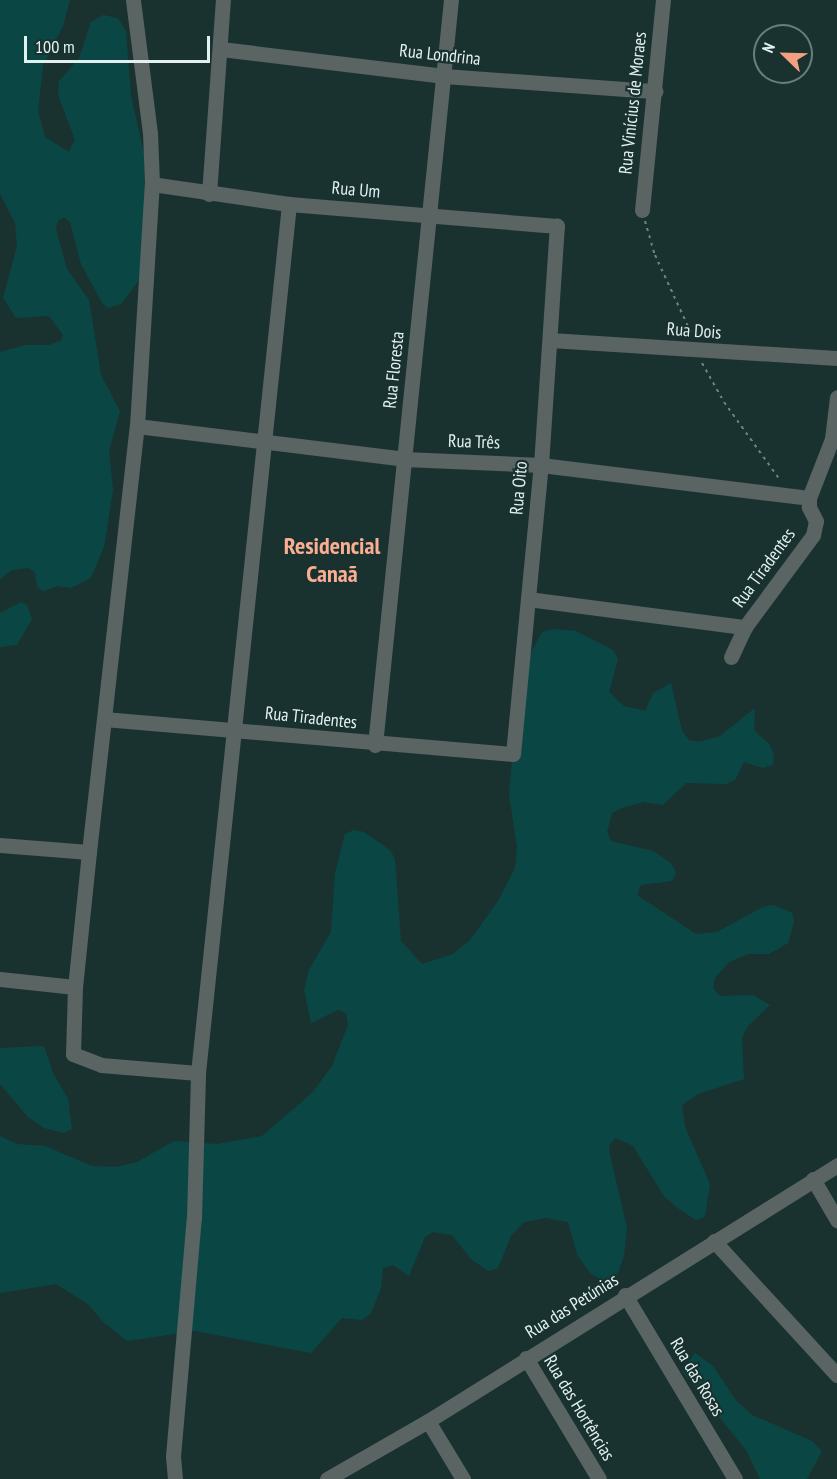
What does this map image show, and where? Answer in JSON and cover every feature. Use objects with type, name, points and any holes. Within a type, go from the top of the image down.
[{"type":"street","points":[[133,0],[150,133],[153,184],[137,426],[75,987],[73,1054],[101,1065],[198,1073]]},
{"type":"street","points":[[208,194],[223,0]]},
{"type":"street","name":"Rua Floresta","points":[[375,745],[452,0]]},
{"type":"street","name":"Rua Vinícius de Moraes","points":[[642,210],[663,0]]},
{"type":"street","name":"Rua Londrina","points":[[221,49],[444,76],[655,91]]},
{"type":"street","name":"Rua Um","points":[[153,184],[208,194],[289,204],[557,226]]},
{"type":"street","points":[[175,1479],[173,1456],[194,1218],[198,1073],[237,729],[289,204]]},
{"type":"street","name":"Rua Oito","points":[[513,754],[541,465],[557,226]]},
{"type":"street","name":"Rua Dois","points":[[550,340],[837,358]]},
{"type":"street","points":[[810,498],[832,439],[837,397]]},
{"type":"street","name":"Rua Três","points":[[137,426],[404,459],[541,465],[810,498]]},
{"type":"street","name":"Rua Tiradentes","points":[[731,657],[745,627],[813,535],[816,521],[809,507],[810,498]]},
{"type":"street","points":[[528,599],[745,627]]},
{"type":"street","name":"Rua Tiradentes","points":[[104,719],[237,729],[375,745],[513,754]]},
{"type":"street","points":[[0,845],[89,852]]},
{"type":"street","points":[[0,979],[75,987]]},
{"type":"street","name":"Rua das Petúnias","points":[[331,1478],[428,1421],[625,1295],[837,1165]]},
{"type":"street","points":[[813,1179],[837,1220]]},
{"type":"street","points":[[714,1241],[837,1375]]},
{"type":"street","name":"Rua das Rosas","points":[[625,1295],[735,1479]]},
{"type":"street","name":"Rua das Hortências","points":[[526,1358],[599,1479]]},
{"type":"street","points":[[428,1421],[463,1479]]},
{"type":"shaded area","points":[[0,0],[70,0],[63,26],[43,66],[38,111],[45,137],[69,152],[75,140],[58,95],[59,81],[79,58],[91,22],[103,15],[118,18],[126,31],[131,96],[144,153],[146,271],[121,304],[108,308],[102,303],[81,264],[70,222],[64,217],[58,221],[56,229],[67,269],[89,300],[101,375],[120,411],[109,451],[113,490],[104,547],[91,578],[71,588],[57,586],[43,591],[37,587],[35,572],[28,568],[12,570],[0,579],[0,352],[26,345],[49,345],[61,341],[63,335],[49,316],[16,318],[3,298],[17,246],[15,223],[0,194]]},
{"type":"shaded area","points":[[21,602],[27,605],[32,619],[17,645],[0,647],[0,613]]},
{"type":"shaded area","points":[[553,629],[576,631],[613,650],[618,659],[609,692],[624,706],[645,711],[653,693],[671,683],[682,731],[689,740],[699,742],[720,736],[755,708],[754,730],[770,745],[774,755],[773,765],[763,768],[744,762],[735,780],[726,784],[686,783],[663,805],[644,802],[622,808],[612,813],[607,832],[611,841],[653,851],[671,863],[676,873],[672,881],[641,885],[637,895],[696,934],[717,932],[763,907],[774,905],[792,913],[794,922],[788,943],[769,954],[748,954],[729,962],[715,978],[713,988],[720,996],[753,995],[770,1005],[747,1027],[742,1038],[744,1079],[698,1094],[682,1105],[685,1127],[710,1184],[705,1217],[696,1220],[664,1196],[633,1146],[616,1138],[609,1145],[610,1155],[627,1228],[624,1256],[616,1278],[607,1283],[590,1273],[577,1254],[568,1222],[546,1218],[524,1222],[511,1236],[498,1268],[489,1271],[472,1260],[452,1235],[433,1232],[425,1237],[409,1276],[393,1265],[383,1268],[381,1288],[371,1313],[362,1320],[342,1318],[311,1353],[195,1331],[127,1341],[103,1322],[88,1304],[56,1284],[0,1293],[0,1136],[17,1144],[45,1146],[92,1166],[116,1167],[137,1162],[174,1141],[217,1144],[262,1136],[312,1093],[332,1066],[348,1025],[346,1013],[338,1010],[311,1023],[304,990],[309,970],[331,932],[335,873],[345,834],[354,830],[364,832],[390,850],[395,859],[401,941],[422,964],[453,954],[470,940],[498,901],[515,868],[517,847],[509,794],[520,673],[542,632]]},
{"type":"shaded area","points":[[44,1046],[53,1073],[68,1099],[72,1129],[64,1133],[44,1128],[28,1117],[0,1084],[0,1048]]},
{"type":"shaded area","points":[[695,1353],[713,1366],[735,1399],[752,1415],[812,1441],[822,1451],[807,1479],[760,1479],[746,1450],[682,1371]]},
{"type":"district","name":"Residencial Canaã","points":[[332,560]]}]
